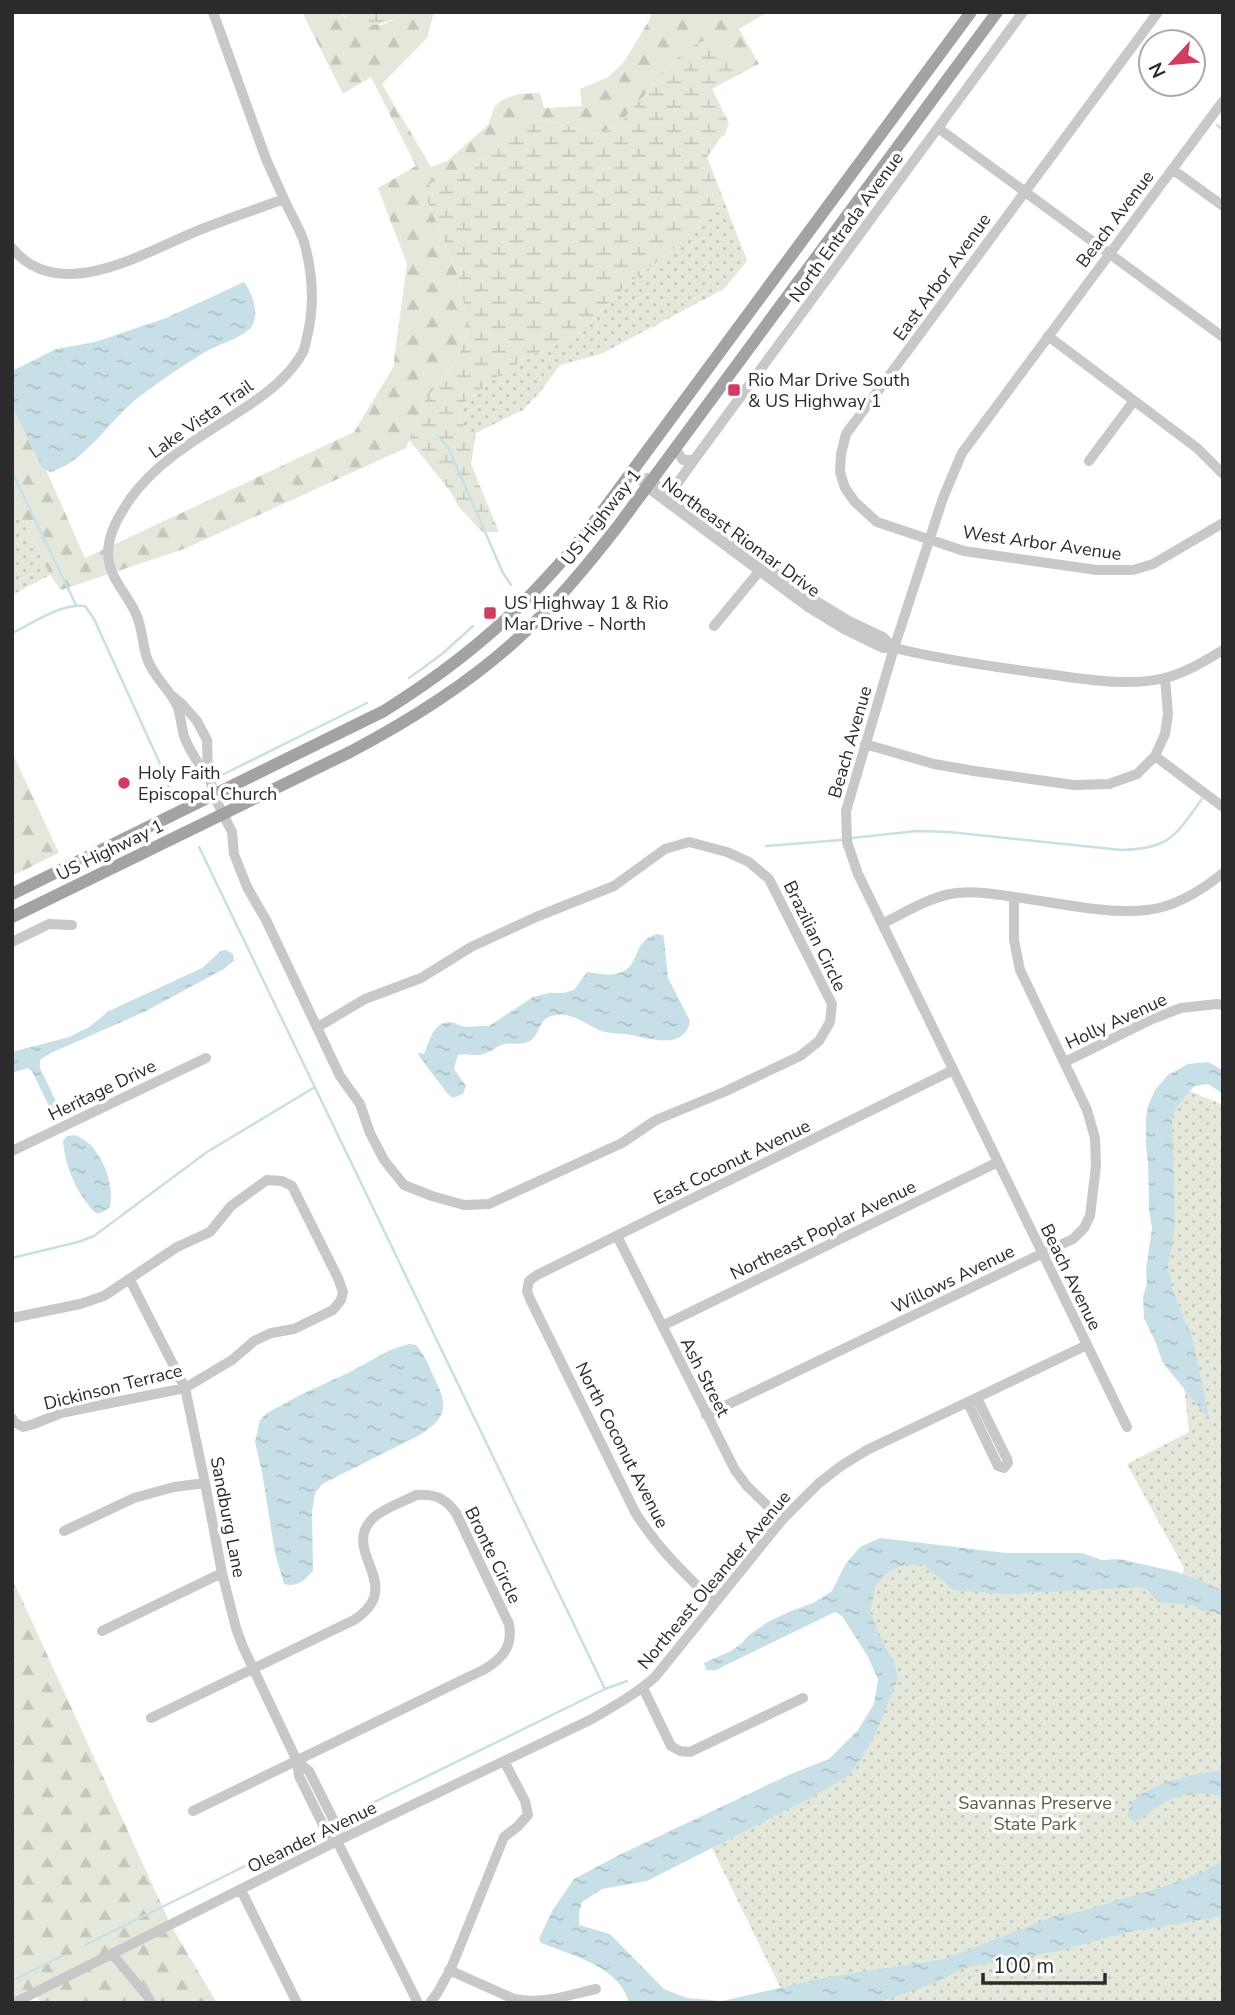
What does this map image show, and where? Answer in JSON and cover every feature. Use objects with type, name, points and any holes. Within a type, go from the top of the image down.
[{"type":"main road","name":"US Highway 1","points":[[12,894],[384,711],[465,656],[502,625],[552,574],[633,471],[971,12]]},
{"type":"main road","name":"US Highway 1","points":[[12,917],[395,728],[436,703],[514,642],[586,567],[997,12]]},
{"type":"main road","points":[[956,67],[954,54],[961,26]]},
{"type":"main road","points":[[936,95],[941,70],[937,58]]},
{"type":"street","name":"Lake Vista Trail","points":[[211,780],[190,750],[183,732],[180,712],[172,696],[152,669],[137,615],[111,571],[108,552],[117,519],[156,469],[205,432],[261,397],[283,378],[304,350],[313,313],[311,278],[303,240],[266,159],[213,12]]},
{"type":"street","name":"North Entrada Avenue","points":[[676,499],[677,484],[694,460],[1023,12]]},
{"type":"street","name":"East Arbor Avenue","points":[[930,540],[877,522],[855,502],[845,488],[840,472],[846,434],[1158,12]]},
{"type":"street","name":"Beach Avenue","points":[[1127,1427],[858,874],[846,831],[846,811],[894,648],[943,498],[962,453],[1223,101]]},
{"type":"street","points":[[938,128],[1223,337]]},
{"type":"street","points":[[1172,169],[1223,206]]},
{"type":"street","points":[[12,248],[20,258],[42,270],[80,273],[130,261],[203,228],[284,199]]},
{"type":"street","points":[[1048,336],[1197,448],[1223,474]]},
{"type":"street","points":[[1089,461],[1133,401]]},
{"type":"street","points":[[675,448],[683,460],[694,460]]},
{"type":"street","name":"Northeast Riomar Drive","points":[[633,471],[762,567]]},
{"type":"street","name":"Northeast Riomar Drive","points":[[649,484],[676,499],[808,607],[883,648],[986,666],[1080,678],[1139,681],[1165,678],[1223,650]]},
{"type":"street","name":"West Arbor Avenue","points":[[930,540],[964,551],[1097,570],[1133,570],[1153,564],[1223,523]]},
{"type":"street","points":[[714,626],[762,567]]},
{"type":"street","points":[[865,744],[934,764],[1074,785],[1109,784],[1137,774],[1155,756],[1165,734],[1168,713],[1165,678]]},
{"type":"street","name":"Lake Vista Trail","points":[[172,696],[203,730],[207,740],[208,771],[214,796],[223,814]]},
{"type":"street","points":[[1155,756],[1223,807]]},
{"type":"street","name":"Brazilian Circle","points":[[223,814],[232,832],[234,854],[247,887],[266,920],[340,1076],[360,1104],[383,1160],[404,1185],[432,1196],[464,1205],[489,1204],[622,1143],[656,1120],[800,1056],[819,1041],[830,1021],[832,1004],[769,879],[749,862],[727,852],[689,842],[665,849],[614,886],[536,916],[471,947],[421,978],[365,999],[318,1027]]},
{"type":"street","points":[[882,924],[920,905],[951,894],[979,892],[1115,911],[1148,910],[1180,902],[1204,889],[1223,873]]},
{"type":"street","name":"Willows Avenue","points":[[706,1415],[1043,1253],[1073,1238],[1084,1228],[1090,1216],[1094,1187],[1096,1151],[1093,1130],[1087,1110],[1020,970],[1014,940],[1014,897]]},
{"type":"street","points":[[12,942],[49,924],[72,925]]},
{"type":"street","name":"Holly Avenue","points":[[1065,1062],[1152,1019],[1181,1008],[1217,1004],[1223,1006]]},
{"type":"street","name":"Heritage Drive","points":[[12,1151],[206,1058]]},
{"type":"street","name":"East Coconut Avenue","points":[[527,1285],[537,1275],[953,1070]]},
{"type":"street","name":"Northeast Poplar Avenue","points":[[662,1326],[998,1163]]},
{"type":"street","name":"Dickinson Terrace","points":[[12,1318],[80,1304],[104,1296],[177,1247],[210,1233],[231,1206],[267,1180],[282,1181],[292,1186],[343,1292],[334,1310],[294,1329],[271,1333],[254,1341],[232,1360],[184,1388],[61,1413],[23,1427],[12,1418]]},
{"type":"street","name":"Ash Street","points":[[617,1236],[735,1470],[747,1486],[782,1520]]},
{"type":"street","name":"Sandburg Lane","points":[[130,1280],[184,1388],[236,1628],[297,1761],[299,1776],[310,1800],[328,1835],[337,1841],[418,2003]]},
{"type":"street","name":"North Coconut Avenue","points":[[527,1285],[530,1299],[635,1513],[671,1562],[715,1604]]},
{"type":"street","name":"Northeast Oleander Avenue","points":[[625,1699],[655,1677],[782,1520],[819,1483],[841,1466],[867,1450],[1087,1345]]},
{"type":"street","points":[[973,1401],[1007,1459],[1007,1466],[1004,1468],[998,1466],[973,1401]]},
{"type":"street","points":[[64,1531],[134,1498],[174,1487],[205,1483]]},
{"type":"street","name":"Bronte Circle","points":[[254,1669],[354,1620],[369,1607],[376,1589],[363,1539],[373,1518],[416,1495],[435,1496],[451,1506],[509,1624],[510,1639],[505,1654],[485,1669],[297,1761]]},
{"type":"street","points":[[102,1631],[222,1573]]},
{"type":"street","points":[[151,1718],[254,1669]]},
{"type":"street","points":[[643,1688],[671,1746],[690,1752],[803,1698]]},
{"type":"street","name":"Oleander Avenue","points":[[13,2003],[337,1841],[592,1719],[625,1699]]},
{"type":"street","points":[[193,1811],[297,1761]]},
{"type":"street","points":[[430,2003],[449,1970],[504,1837],[528,1815],[525,1801],[504,1761]]},
{"type":"street","points":[[241,1890],[297,2003]]},
{"type":"street","points":[[112,1954],[151,2003]]},
{"type":"street","points":[[449,1970],[523,2001],[596,1989]]},
{"type":"green space","points":[[302,12],[341,12],[345,18],[382,25],[411,12],[434,12],[427,38],[382,84],[431,167],[447,161],[488,125],[495,106],[502,100],[518,94],[540,93],[544,108],[582,106],[580,89],[608,77],[624,62],[650,19],[651,12],[768,12],[739,29],[759,64],[736,76],[733,71],[681,53],[620,123],[598,134],[543,120],[522,124],[491,155],[473,168],[445,174],[428,202],[460,281],[469,327],[457,360],[425,400],[406,448],[184,549],[61,590],[50,575],[12,498],[12,406],[42,468],[46,470],[85,558],[354,432],[394,366],[407,264],[378,188],[416,166],[371,77],[343,94]]},
{"type":"green space","points":[[341,12],[411,12],[384,23],[365,25],[356,24]]},
{"type":"green space","points":[[711,39],[719,45],[736,76],[712,89],[729,123],[725,135],[707,157],[723,198],[681,243],[624,287],[579,334],[528,357],[466,401],[460,414],[461,420],[468,433],[476,433],[471,464],[499,532],[482,532],[459,507],[450,491],[409,440],[425,400],[457,360],[469,328],[460,281],[428,202],[429,184],[445,174],[473,168],[491,155],[522,124],[543,120],[598,134],[620,123],[681,53]]},
{"type":"green space","points":[[723,198],[747,261],[724,289],[601,354],[560,365],[523,410],[476,433],[468,433],[460,414],[466,401],[528,357],[579,334],[624,287],[681,243]]},
{"type":"green space","points":[[12,498],[50,575],[12,595]]},
{"type":"green space","points":[[12,752],[59,853],[12,876]]},
{"type":"green space","name":"Savannas Preserve State Park","points":[[1178,1086],[1223,1105],[1223,2003],[788,2003],[710,1844],[821,1792],[882,1702],[884,1670],[858,1605],[884,1557],[1177,1589],[1184,1568],[1127,1464],[1189,1432],[1183,1376],[1148,1168]]},
{"type":"green space","points":[[12,1578],[169,1921],[12,1999]]},
{"type":"green space","points":[[173,1929],[217,2003],[156,2003],[152,1994],[119,1955]]},
{"type":"green space","points":[[110,1960],[146,2003],[40,2003],[37,1996]]},
{"type":"water","points":[[244,282],[255,309],[254,321],[248,330],[205,352],[147,391],[74,460],[50,472],[42,468],[12,406],[14,370],[56,349],[95,342],[166,318]]},
{"type":"water","points":[[657,934],[663,935],[664,939],[668,978],[690,1021],[681,1036],[657,1040],[605,1032],[570,1016],[556,1015],[541,1024],[530,1041],[504,1044],[483,1054],[458,1055],[454,1069],[466,1086],[463,1094],[453,1098],[419,1056],[418,1053],[424,1054],[433,1033],[440,1025],[451,1022],[465,1027],[489,1026],[533,997],[574,990],[587,972],[608,975],[623,971],[629,967],[643,943]]},
{"type":"water","points":[[226,950],[233,954],[234,960],[224,969],[144,1012],[40,1060],[40,1068],[62,1114],[55,1119],[32,1071],[27,1068],[12,1073],[12,1052],[69,1037],[89,1027],[109,1011],[202,968],[221,951]]},
{"type":"water","points":[[1208,1062],[1223,1070],[1223,1094],[1208,1084],[1194,1086],[1172,1116],[1175,1227],[1168,1266],[1172,1288],[1191,1332],[1207,1417],[1163,1363],[1144,1318],[1143,1297],[1147,1283],[1146,1270],[1152,1228],[1146,1145],[1148,1106],[1155,1090],[1168,1075],[1188,1064]]},
{"type":"water","points":[[76,1135],[94,1149],[108,1176],[110,1207],[101,1213],[96,1213],[83,1198],[69,1170],[63,1141],[67,1136]]},
{"type":"water","points":[[409,1344],[416,1345],[421,1352],[438,1385],[443,1402],[440,1416],[436,1423],[418,1436],[322,1484],[315,1493],[312,1512],[313,1570],[301,1582],[284,1584],[275,1553],[255,1442],[260,1420],[267,1413],[302,1394],[390,1350]]},
{"type":"water","points":[[880,1538],[1006,1553],[1082,1553],[1102,1560],[1120,1559],[1177,1572],[1223,1591],[1223,1616],[1202,1611],[1194,1605],[1158,1602],[1148,1590],[1141,1587],[1005,1594],[953,1590],[923,1564],[901,1566],[887,1573],[876,1585],[870,1611],[898,1678],[877,1730],[862,1758],[845,1778],[647,1881],[602,1889],[582,1902],[579,1925],[610,1934],[664,1989],[687,1998],[722,2001],[829,1977],[945,1959],[1055,1916],[1079,1912],[1163,1887],[1203,1872],[1223,1860],[1223,1916],[1129,1932],[1058,1951],[964,1968],[935,1983],[877,2003],[629,2003],[616,1980],[605,1971],[541,1943],[539,1939],[552,1911],[574,1879],[793,1773],[829,1759],[858,1730],[874,1704],[878,1679],[867,1655],[842,1616],[835,1612],[716,1670],[706,1670],[704,1663],[731,1651],[768,1622],[813,1603],[832,1591],[845,1565],[860,1547]]},
{"type":"water","points":[[1223,1770],[1223,1796],[1200,1793],[1184,1795],[1169,1800],[1134,1822],[1127,1816],[1138,1797],[1159,1785]]},
{"type":"waterway","points":[[1217,125],[1223,130]]},
{"type":"waterway","points":[[441,439],[449,449],[503,573],[511,585]]},
{"type":"waterway","points":[[12,472],[76,605]]},
{"type":"waterway","points":[[12,633],[57,611],[85,606],[94,619],[162,768],[172,796]]},
{"type":"waterway","points":[[409,678],[442,654],[473,626]]},
{"type":"waterway","points":[[224,774],[367,703]]},
{"type":"waterway","points":[[852,838],[917,831],[949,832],[1121,850],[1137,849],[1151,847],[1170,838],[1202,799]]},
{"type":"waterway","points":[[766,846],[841,840]]},
{"type":"waterway","points":[[199,847],[605,1689]]},
{"type":"waterway","points":[[12,1258],[94,1236],[207,1152],[315,1087]]},
{"type":"waterway","points":[[352,1813],[605,1689],[627,1681]]},
{"type":"waterway","points":[[85,1945],[310,1834]]},
{"type":"waterway","points":[[12,1981],[62,1956]]},
{"type":"place","name":"Rio Mar Drive South & US Highway 1","points":[[734,390]]},
{"type":"place","name":"US Highway 1 & Rio Mar Drive - North","points":[[490,613]]},
{"type":"place","name":"Holy Faith Episcopal Church","points":[[124,783]]}]
